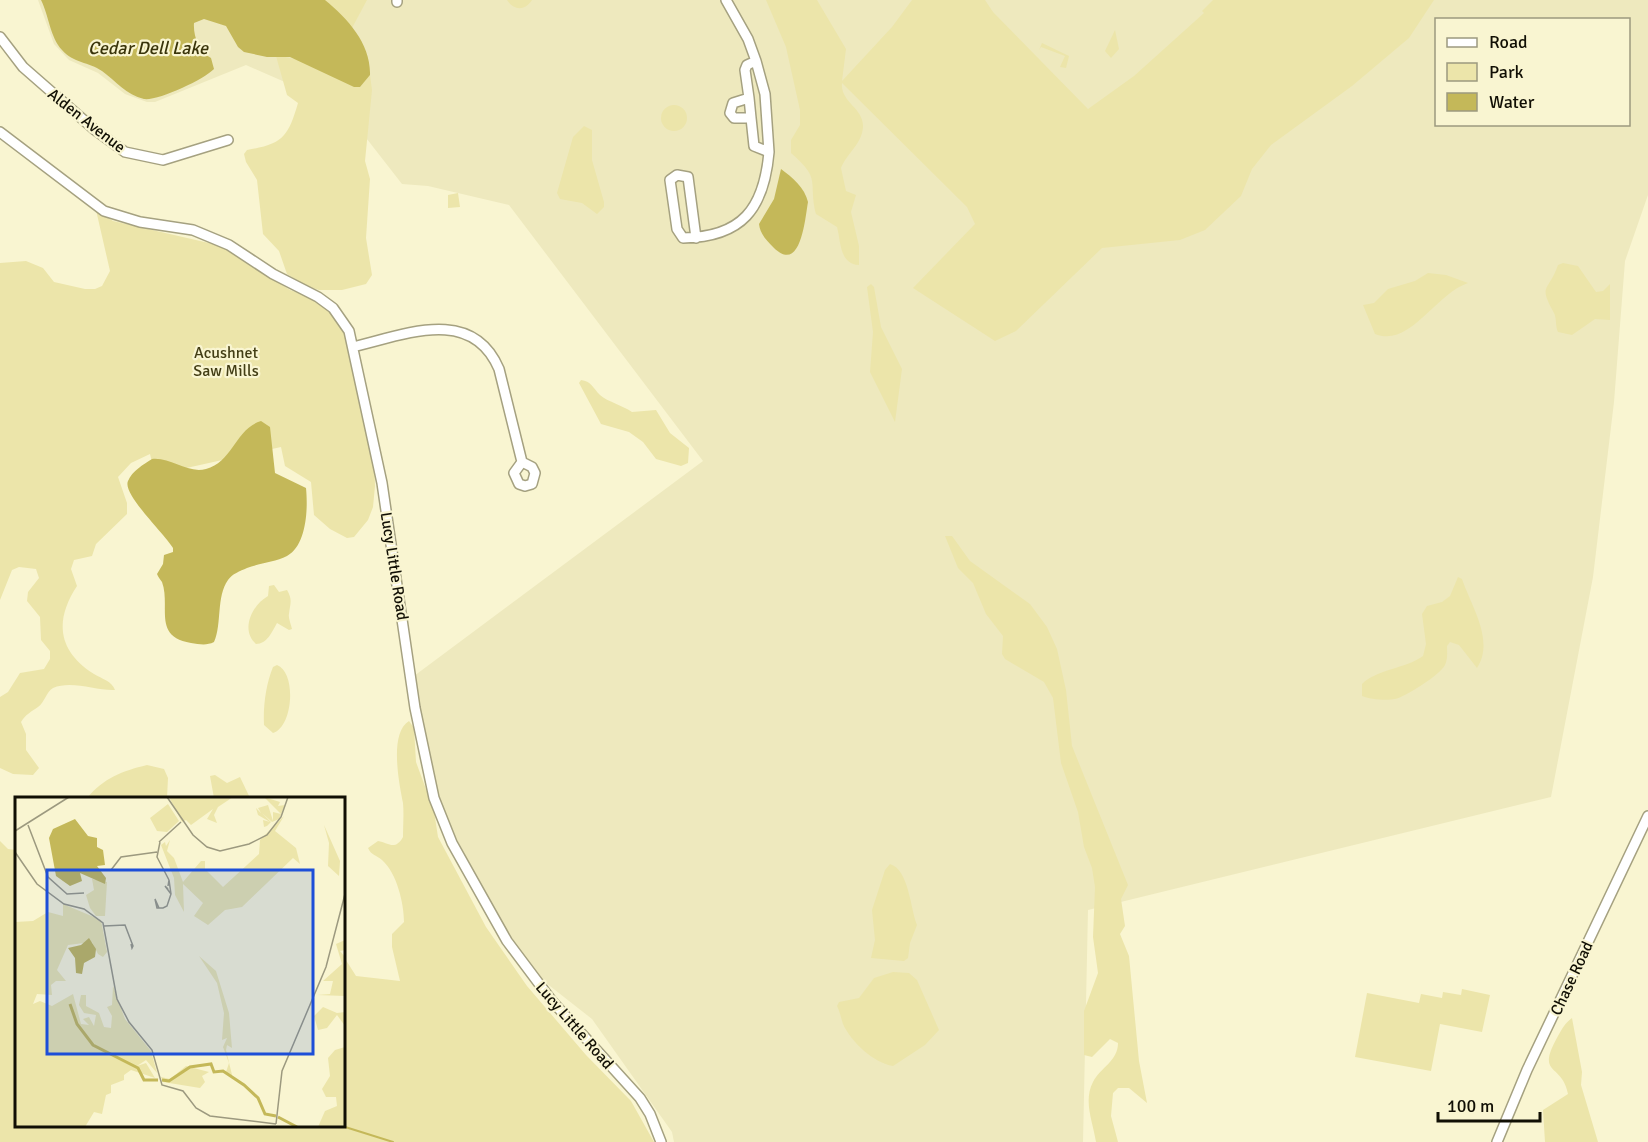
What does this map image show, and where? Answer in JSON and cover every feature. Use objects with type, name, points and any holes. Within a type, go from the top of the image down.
[{"type":"street","points":[[696,237],[690,182],[684,175],[673,176],[671,187],[676,229],[683,238],[696,237],[731,229],[750,214],[762,192],[770,152],[765,94],[756,61],[748,39],[726,0]]},
{"type":"street","name":"Alden Avenue","points":[[0,37],[31,75],[95,130],[125,152],[163,160],[228,140]]},
{"type":"street","points":[[756,61],[747,65],[745,70],[754,146],[770,152]]},
{"type":"street","points":[[749,98],[733,103],[730,113],[734,118],[751,118]]},
{"type":"street","name":"Lucy Little Road","points":[[0,132],[104,211],[140,222],[209,235],[229,245],[273,274],[318,297],[333,308],[349,331],[382,483],[415,708],[434,798],[452,843],[507,941],[552,1001],[629,1084],[650,1114],[661,1142]]},
{"type":"street","points":[[354,347],[436,328],[459,332],[481,342],[495,358],[499,369],[522,462]]},
{"type":"street","name":"Chase Road","points":[[1497,1142],[1527,1070],[1648,816]]},
{"type":"shaded area","points":[[38,0],[1648,0],[1648,195],[1625,261],[1614,402],[1593,577],[1551,797],[1088,910],[1083,1142],[674,1142],[672,1132],[592,1019],[541,979],[513,942],[484,891],[442,811],[425,744],[414,676],[703,461],[509,205],[428,186],[402,184],[342,107],[246,65],[155,102],[147,102],[125,94],[98,73],[69,60],[54,44]]},
{"type":"green space","points":[[325,0],[367,0],[352,28]]},
{"type":"green space","points":[[507,0],[532,0],[523,8],[516,8]]},
{"type":"green space","points":[[766,0],[817,0],[846,49],[842,81],[892,27],[912,0],[985,0],[993,12],[1088,109],[1134,76],[1204,13],[1202,11],[1213,0],[1434,0],[1409,38],[1352,86],[1271,145],[1252,169],[1241,196],[1205,230],[1180,240],[1102,248],[1016,331],[995,341],[913,288],[975,224],[967,207],[842,83],[842,90],[860,115],[863,127],[860,138],[841,168],[846,191],[856,195],[851,212],[859,246],[859,265],[852,264],[844,256],[837,227],[816,214],[810,175],[791,153],[791,140],[800,125],[800,110],[786,47]]},
{"type":"green space","points":[[1115,30],[1119,49],[1111,58],[1105,51]]},
{"type":"green space","points":[[1042,43],[1069,56],[1066,68],[1060,67],[1065,56],[1041,47],[1039,50]]},
{"type":"green space","points":[[276,56],[298,60],[360,87],[370,75],[372,90],[365,161],[370,179],[366,238],[372,275],[366,284],[342,290],[319,290],[306,286],[287,274],[279,251],[263,234],[257,180],[244,154],[247,150],[269,145],[282,137],[291,124],[298,103],[287,95]]},
{"type":"green space","points":[[674,105],[683,109],[687,118],[683,127],[674,131],[665,127],[661,118],[665,109]]},
{"type":"green space","points":[[584,126],[592,130],[592,160],[604,202],[604,207],[597,214],[582,203],[560,199],[557,193],[573,137]]},
{"type":"green space","points":[[458,193],[460,207],[448,208],[448,195]]},
{"type":"green space","name":"Acushnet Saw Mills","points":[[96,210],[113,221],[222,246],[290,290],[324,302],[346,329],[374,458],[373,507],[368,520],[354,537],[347,538],[330,529],[314,515],[311,482],[285,466],[281,447],[155,475],[150,454],[131,463],[118,477],[127,503],[127,514],[96,544],[92,556],[74,560],[71,569],[77,586],[65,611],[63,623],[63,635],[73,655],[94,674],[109,682],[115,690],[76,685],[53,688],[40,705],[21,722],[26,734],[26,750],[39,768],[33,775],[13,774],[0,768],[0,697],[8,692],[20,673],[44,669],[50,659],[50,651],[41,640],[40,617],[27,601],[28,592],[39,578],[36,569],[19,567],[12,570],[0,600],[0,263],[26,261],[43,268],[54,282],[85,289],[102,286],[110,271]]},
{"type":"green space","points":[[1563,263],[1578,266],[1596,292],[1603,291],[1610,284],[1610,320],[1595,319],[1572,335],[1558,332],[1555,315],[1546,297],[1546,289],[1558,265]]},
{"type":"green space","points":[[1428,273],[1446,275],[1468,283],[1444,298],[1411,327],[1388,336],[1375,334],[1363,305],[1374,303],[1388,289],[1415,281]]},
{"type":"green space","points":[[871,284],[874,287],[881,327],[902,369],[895,422],[870,372],[873,332],[867,287]]},
{"type":"green space","points":[[581,380],[590,383],[603,397],[632,412],[656,410],[670,433],[689,448],[688,463],[681,466],[656,459],[643,442],[629,432],[601,424],[579,383]]},
{"type":"green space","points":[[945,536],[952,536],[970,561],[1030,604],[1047,627],[1057,649],[1066,690],[1072,746],[1128,885],[1121,899],[1125,926],[1120,934],[1129,956],[1139,1061],[1147,1103],[1129,1088],[1118,1088],[1113,1093],[1111,1116],[1118,1142],[1096,1142],[1090,1112],[1090,1089],[1100,1072],[1115,1055],[1118,1043],[1110,1039],[1092,1057],[1084,1055],[1084,1011],[1098,973],[1093,937],[1095,887],[1092,868],[1084,847],[1078,812],[1061,763],[1053,698],[1044,682],[1005,659],[1002,654],[1003,636],[986,614],[973,583],[958,568]]},
{"type":"green space","points":[[1458,577],[1462,579],[1483,635],[1482,657],[1477,668],[1459,645],[1450,642],[1447,646],[1446,663],[1442,669],[1414,690],[1391,700],[1362,696],[1362,684],[1368,679],[1423,656],[1426,644],[1422,614],[1427,606],[1442,602],[1450,596]]},
{"type":"green space","points":[[274,585],[279,592],[287,590],[289,593],[291,602],[289,617],[292,629],[289,630],[277,623],[266,640],[256,644],[249,632],[250,618],[257,605],[268,596],[269,586]]},
{"type":"green space","points":[[277,665],[288,678],[290,700],[285,721],[280,729],[273,733],[264,725],[264,710],[268,681],[273,667]]},
{"type":"green space","points":[[409,721],[414,728],[416,762],[434,811],[438,837],[486,927],[527,986],[586,1055],[631,1101],[654,1142],[0,1142],[0,841],[8,849],[15,850],[15,1127],[345,1127],[345,959],[356,976],[400,981],[392,947],[392,934],[404,922],[401,898],[392,873],[368,848],[378,841],[394,845],[403,837],[403,807],[397,747],[403,727]]},
{"type":"green space","points":[[147,765],[164,769],[168,778],[167,797],[88,797],[100,785],[129,770]]},
{"type":"green space","points":[[215,775],[227,783],[240,777],[250,797],[214,797],[210,776]]},
{"type":"green space","points":[[890,864],[896,868],[905,881],[917,925],[910,943],[908,958],[904,961],[871,958],[875,940],[872,910],[885,870]]},
{"type":"green space","points":[[893,972],[909,973],[917,980],[939,1030],[925,1045],[893,1066],[878,1061],[857,1044],[843,1024],[837,1006],[839,1002],[859,998],[874,978]]},
{"type":"green space","points":[[1462,989],[1490,995],[1482,1032],[1440,1024],[1431,1071],[1355,1057],[1367,993],[1419,1003],[1421,994],[1442,998],[1443,992],[1461,995]]},
{"type":"green space","points":[[1572,1018],[1582,1072],[1581,1085],[1598,1142],[1545,1142],[1543,1110],[1568,1094],[1561,1077],[1549,1064],[1549,1058],[1561,1031]]},
{"type":"water","name":"Cedar Dell Lake","points":[[41,0],[325,0],[350,24],[362,43],[367,53],[370,75],[360,87],[354,87],[290,57],[267,57],[244,52],[238,47],[226,26],[204,19],[194,23],[195,33],[200,48],[211,58],[214,69],[180,89],[159,97],[144,99],[126,91],[97,68],[66,54],[55,39]]},
{"type":"water","points":[[781,169],[794,179],[808,202],[800,241],[790,254],[783,254],[774,248],[762,234],[759,224],[774,199]]},
{"type":"water","points":[[261,421],[270,427],[275,473],[306,488],[305,525],[299,544],[287,556],[247,568],[230,578],[224,587],[220,602],[214,642],[202,644],[179,640],[171,634],[167,627],[164,591],[157,574],[163,564],[164,555],[173,552],[173,548],[137,504],[131,495],[128,481],[135,471],[152,459],[166,460],[199,470],[215,465],[222,460],[245,431]]},
{"type":"waterway","points":[[345,1127],[393,1142]]}]
